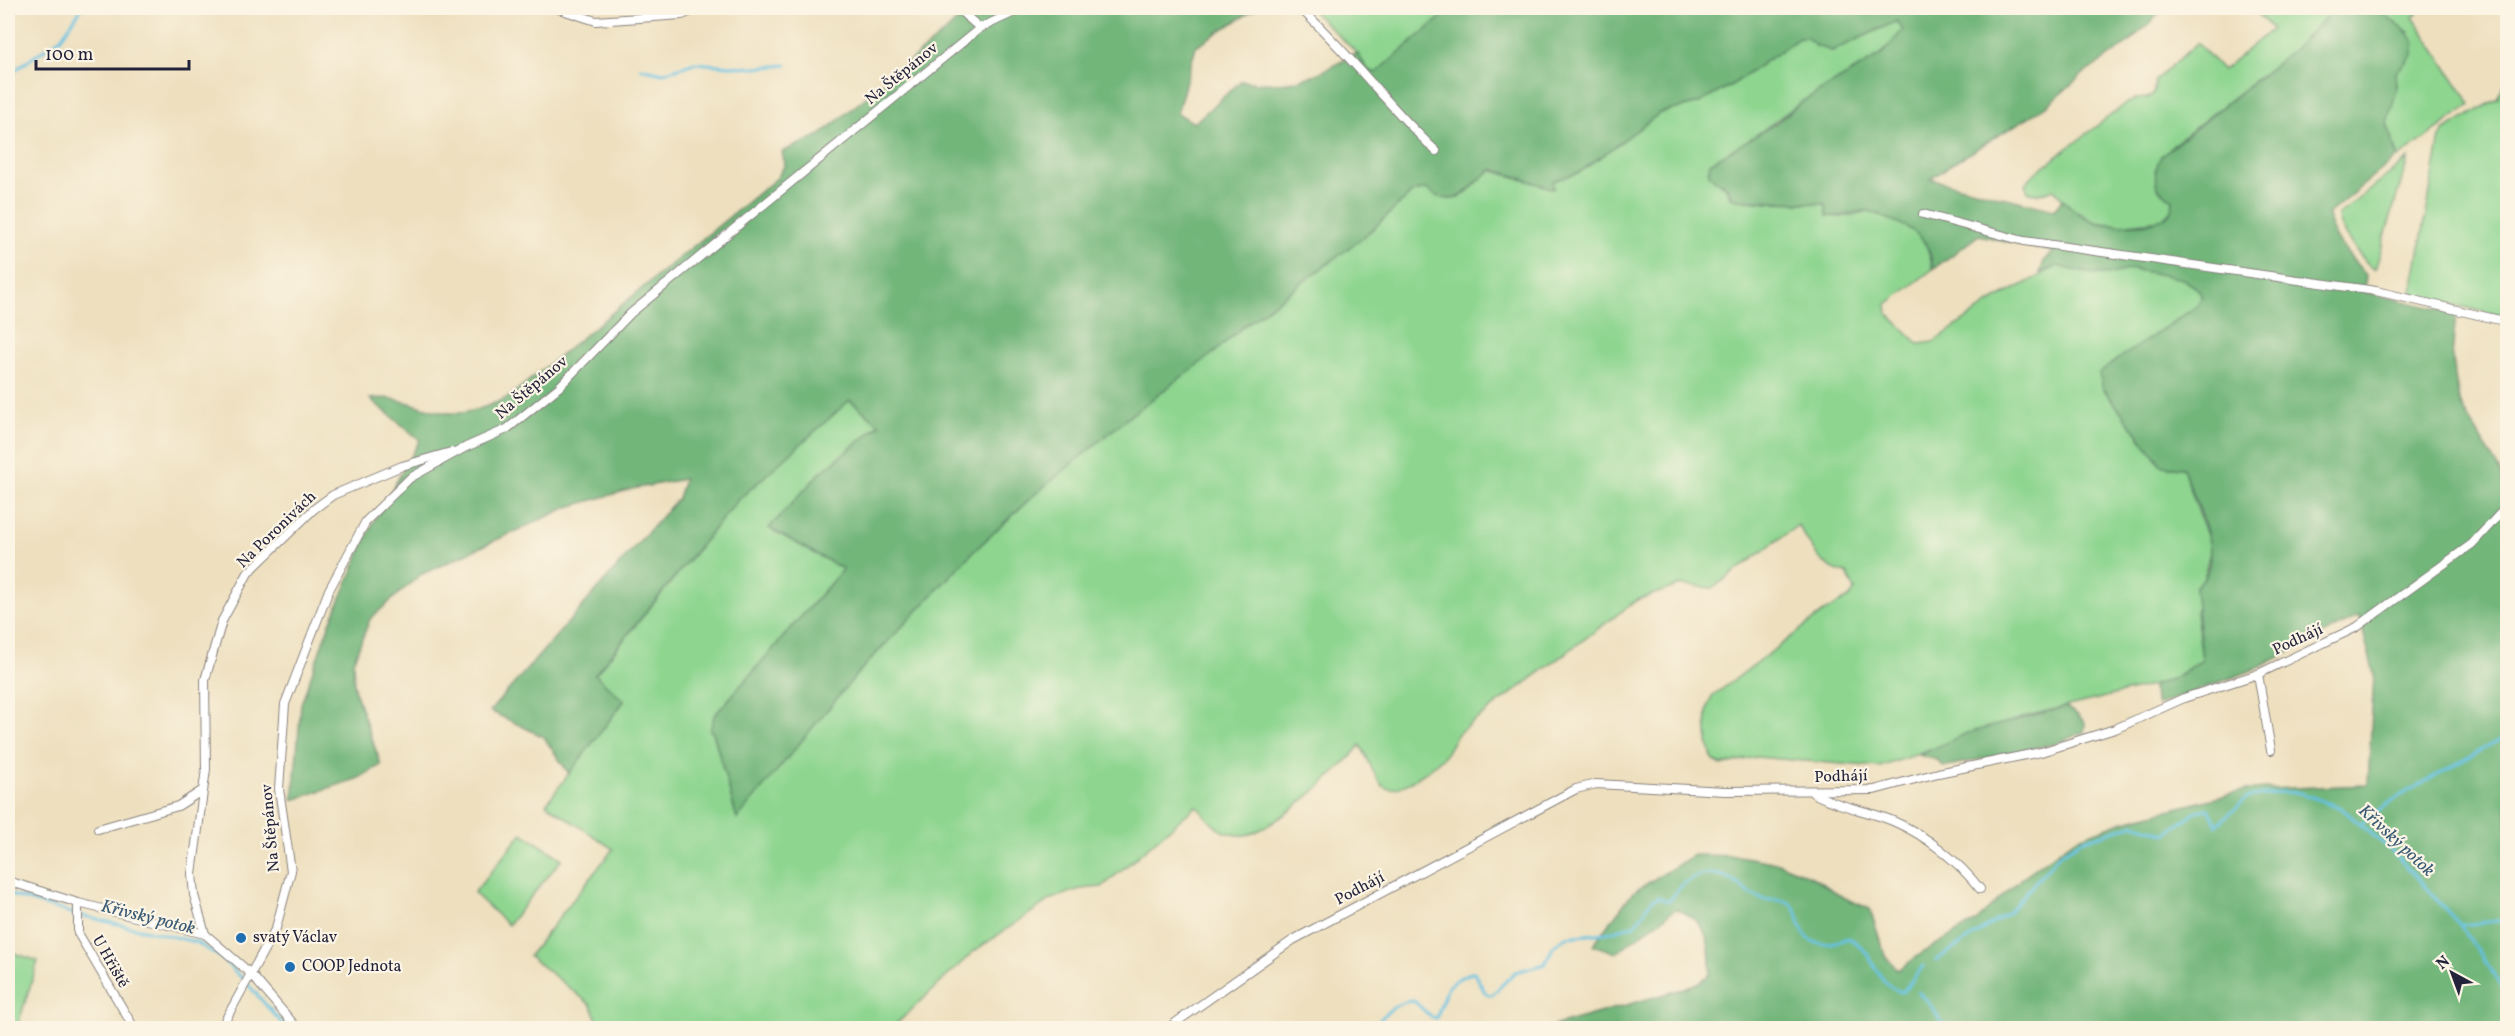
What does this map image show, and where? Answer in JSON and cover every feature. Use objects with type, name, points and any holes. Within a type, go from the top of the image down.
[{"type":"street","points":[[556,8],[596,21],[682,15],[699,8]]},
{"type":"street","points":[[957,8],[980,28]]},
{"type":"street","name":"Na Štěpánov","points":[[221,1029],[276,928],[291,871],[279,789],[285,704],[329,590],[366,521],[410,478],[466,447],[507,429],[559,387],[631,313],[980,28],[1023,8]]},
{"type":"street","points":[[1300,8],[1338,42],[1402,118],[1436,151]]},
{"type":"street","points":[[1923,214],[2024,241],[2376,291],[2508,322]]},
{"type":"street","name":"Na Poronivách","points":[[205,934],[194,895],[192,874],[206,769],[205,680],[222,621],[248,573],[314,509],[333,495],[402,466],[466,447]]},
{"type":"street","name":"Podhájí","points":[[1168,1029],[1293,940],[1576,789],[1596,784],[1725,791],[1874,790],[1938,773],[2041,752],[2115,729],[2184,698],[2258,674],[2357,627],[2472,544],[2507,506]]},
{"type":"street","points":[[2258,674],[2271,750]]},
{"type":"street","points":[[98,829],[178,806],[203,790]]},
{"type":"street","points":[[1812,792],[1826,801],[1893,821],[1951,858],[1980,889]]},
{"type":"street","points":[[8,881],[78,907],[205,934],[297,1029]]},
{"type":"street","name":"U Hřiště","points":[[78,907],[78,933],[134,1029]]},
{"type":"green space","points":[[971,8],[1257,8],[1196,46],[1177,113],[1194,123],[1241,81],[1275,83],[1302,79],[1328,69],[1357,53],[1368,70],[1376,73],[1452,8],[2165,8],[2127,44],[2082,75],[2047,106],[1931,179],[2054,210],[2063,199],[2089,219],[2099,223],[2117,225],[2148,223],[2167,216],[2172,208],[2173,200],[2160,190],[2155,178],[2161,156],[2292,51],[2335,8],[2376,8],[2402,28],[2415,43],[2413,55],[2396,72],[2397,89],[2387,123],[2397,157],[2328,214],[2337,239],[2366,275],[2364,292],[2456,313],[2452,357],[2459,401],[2501,473],[2505,497],[2508,501],[2507,1028],[1546,1028],[1679,990],[1698,983],[1710,974],[1710,952],[1705,934],[1695,920],[1676,909],[1616,953],[1593,945],[1633,892],[1694,855],[1738,856],[1778,863],[1812,877],[1845,898],[1870,909],[1885,956],[1898,970],[1975,922],[2023,877],[2074,840],[2121,822],[2247,790],[2368,785],[2374,674],[2359,616],[2258,668],[2157,705],[2151,686],[2172,679],[2202,660],[2195,587],[2205,576],[2209,562],[2209,546],[2201,513],[2183,468],[2162,466],[2103,388],[2099,374],[2196,307],[2203,297],[2197,288],[2183,279],[2132,269],[2107,275],[2057,266],[2040,273],[2044,261],[2054,252],[1979,235],[1933,269],[1928,249],[1918,235],[1904,225],[1875,213],[1863,211],[1827,216],[1825,204],[1734,199],[1723,183],[1710,177],[1710,163],[1776,123],[1803,101],[1881,55],[1903,30],[1897,21],[1832,51],[1816,46],[1807,38],[1799,38],[1733,84],[1699,103],[1660,113],[1580,172],[1553,181],[1554,189],[1493,169],[1456,198],[1447,199],[1426,189],[1413,192],[1365,236],[1241,328],[1216,351],[1131,415],[1033,496],[972,553],[857,674],[737,819],[713,732],[710,731],[714,716],[843,569],[769,528],[820,473],[880,425],[850,400],[737,501],[595,674],[624,701],[569,774],[544,737],[490,711],[678,498],[684,479],[632,489],[568,507],[420,575],[370,619],[353,662],[354,688],[381,765],[359,778],[293,800],[301,704],[328,628],[373,523],[420,440],[370,399],[388,398],[446,413],[456,413],[483,408],[509,397],[777,178],[785,165],[782,152],[820,135]]},
{"type":"green space","points":[[1309,8],[1452,8],[1376,73],[1368,70],[1357,53]]},
{"type":"green space","points":[[2252,8],[2335,8],[2292,51],[2174,144],[2155,170],[2159,190],[2173,200],[2171,210],[2161,220],[2119,225],[2094,222],[2068,206],[2054,189],[2039,194],[2028,192],[2025,184],[2030,177],[2124,105],[2134,99],[2148,98],[2153,94],[2156,80],[2197,43],[2223,70],[2272,29]]},
{"type":"green space","points":[[2376,8],[2422,8],[2413,17],[2471,104],[2398,158],[2387,123],[2397,89],[2396,72],[2410,58],[2409,32],[2392,23]]},
{"type":"green space","points":[[1897,21],[1903,30],[1881,55],[1803,101],[1708,170],[1715,180],[1725,186],[1730,197],[1764,202],[1826,204],[1827,216],[1842,217],[1869,211],[1916,230],[1927,247],[1933,269],[1887,304],[1888,314],[1919,344],[1933,342],[1991,302],[2057,266],[2087,273],[2108,274],[2132,269],[2183,279],[2197,288],[2203,297],[2196,307],[2156,333],[2103,388],[2162,466],[2183,468],[2211,547],[2196,612],[2202,660],[2172,679],[2151,686],[2031,715],[1880,767],[1756,757],[1721,765],[1713,760],[1707,736],[1708,709],[1713,696],[1824,612],[1849,598],[1855,590],[1847,573],[1838,571],[1823,562],[1798,525],[1713,588],[1681,585],[1637,600],[1461,731],[1443,757],[1423,774],[1405,785],[1389,789],[1383,786],[1360,745],[1324,783],[1289,811],[1257,831],[1243,835],[1223,831],[1212,824],[1196,806],[1102,887],[1080,889],[1051,899],[973,952],[892,1028],[597,1028],[599,1025],[591,1005],[529,956],[613,849],[546,804],[624,701],[595,675],[737,501],[849,400],[880,424],[820,473],[770,528],[843,569],[714,716],[713,732],[737,818],[857,674],[972,553],[1033,496],[1131,415],[1216,351],[1241,328],[1365,236],[1413,192],[1427,189],[1437,196],[1454,199],[1462,196],[1490,170],[1553,188],[1553,181],[1580,172],[1660,113],[1699,103],[1733,84],[1799,38],[1807,38],[1817,46],[1832,51]]},
{"type":"green space","points":[[2507,79],[2507,317],[2416,296],[2412,291],[2440,137],[2445,130],[2497,99]]},
{"type":"green space","points":[[2408,159],[2375,270],[2352,245],[2342,229],[2338,215]]},
{"type":"green space","points":[[2065,707],[2077,714],[2085,723],[2084,732],[2054,744],[1943,767],[1937,760],[1919,755],[1967,733]]},
{"type":"green space","points":[[522,833],[562,859],[508,925],[474,893]]},
{"type":"green space","points":[[8,951],[38,961],[17,1028],[8,1028]]},
{"type":"waterway","points":[[8,75],[61,38],[82,8]]},
{"type":"waterway","points":[[640,68],[663,73],[695,63],[755,68],[786,65]]},
{"type":"waterway","points":[[2361,824],[2396,798],[2508,735]]},
{"type":"waterway","name":"Křivský potok","points":[[1936,960],[2007,914],[2060,854],[2081,841],[2135,824],[2166,834],[2196,811],[2209,809],[2217,825],[2247,798],[2282,792],[2301,793],[2341,808],[2392,851],[2460,925],[2508,920]]},
{"type":"waterway","name":"Křivský potok","points":[[1373,1028],[1391,1010],[1407,1002],[1414,1001],[1431,1017],[1437,1018],[1442,1001],[1452,983],[1474,972],[1486,994],[1492,995],[1515,972],[1545,964],[1553,947],[1566,937],[1606,933],[1635,925],[1652,900],[1659,897],[1666,901],[1671,899],[1689,880],[1704,874],[1721,875],[1758,898],[1782,900],[1789,903],[1796,911],[1805,934],[1815,942],[1828,943],[1848,938],[1857,943],[1880,976],[1893,989],[1903,992],[1923,966]]},
{"type":"waterway","name":"Křivský potok","points":[[8,894],[78,915],[196,942],[220,957],[245,981],[286,1028]]},
{"type":"waterway","points":[[2460,925],[2508,995]]},
{"type":"waterway","points":[[1918,992],[1927,1000],[1946,1028]]},
{"type":"place","name":"svatý Václav","points":[[241,938]]},
{"type":"place","name":"COOP Jednota","points":[[290,967]]}]
